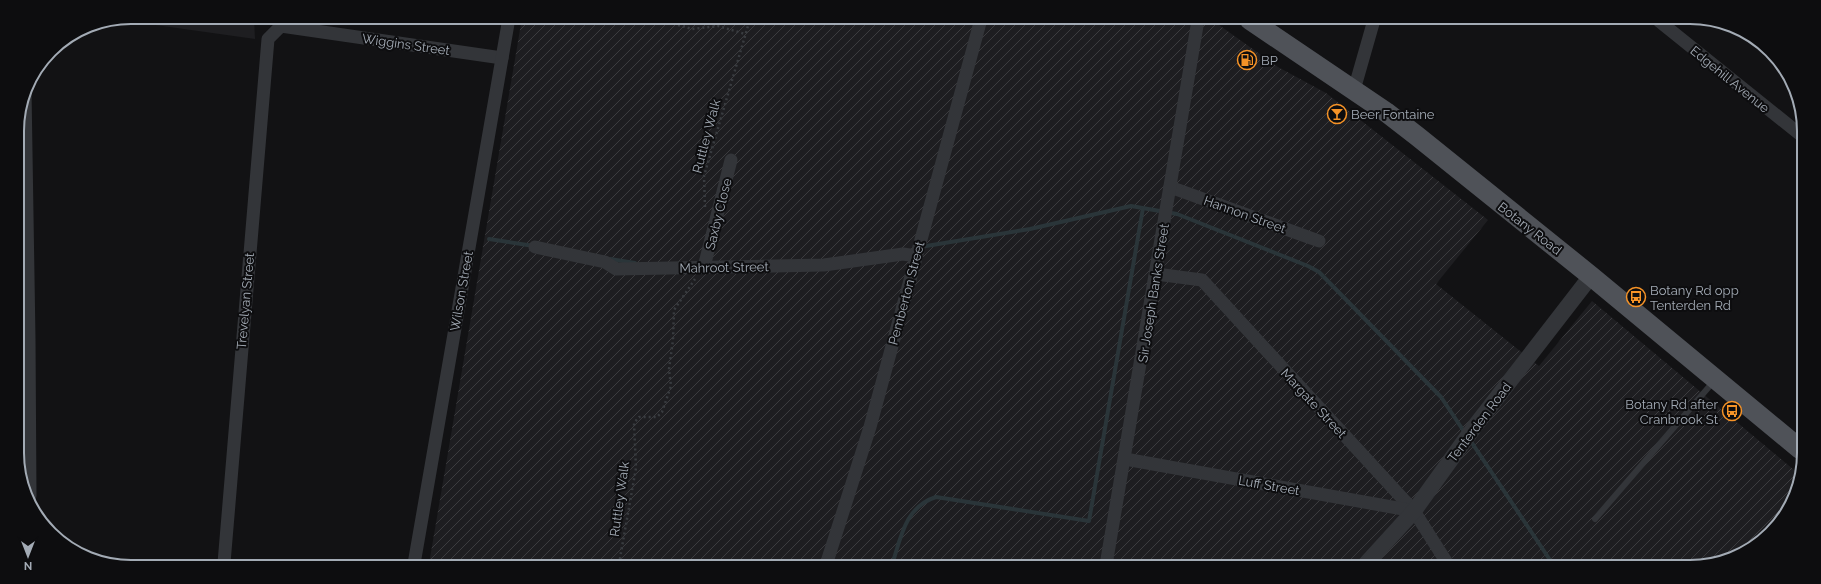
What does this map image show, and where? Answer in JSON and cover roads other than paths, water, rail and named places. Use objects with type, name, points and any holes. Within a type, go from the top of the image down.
[{"type":"main road","name":"Botany Road","points":[[1261,24],[1417,136],[1591,276],[1797,446]]},
{"type":"street","name":"Wilson Street","points":[[415,560],[508,24]]},
{"type":"street","name":"Pemberton Street","points":[[828,560],[870,427],[980,24]]},
{"type":"street","name":"Sir Joseph Banks Street","points":[[1107,560],[1197,24]]},
{"type":"street","points":[[1354,90],[1373,24]]},
{"type":"street","name":"Edgehill Avenue","points":[[1663,24],[1797,132]]},
{"type":"street","name":"Wiggins Street","points":[[268,39],[281,26],[502,58]]},
{"type":"street","name":"Trevelyan Street","points":[[224,560],[268,39]]},
{"type":"street","points":[[25,115],[30,487]]},
{"type":"street","name":"Saxby Close","points":[[700,267],[731,160]]},
{"type":"street","name":"Hannon Street","points":[[1170,187],[1319,241]]},
{"type":"street","name":"Mahroot Street","points":[[535,246],[605,262],[616,269],[824,265],[902,254],[916,256]]},
{"type":"street","name":"Margate Street","points":[[1156,274],[1202,280],[1414,511],[1445,560]]},
{"type":"street","name":"Tenterden Road","points":[[1369,560],[1414,511],[1474,426],[1591,276]]},
{"type":"street","name":"Luff Street","points":[[1125,459],[1414,511]]},
{"type":"lane","points":[[1595,519],[1717,379]]},
{"type":"waterway","points":[[920,247],[1030,229],[1131,206],[1177,214],[1308,266],[1319,272],[1441,397],[1465,433]]},
{"type":"waterway","points":[[894,560],[902,534],[911,516],[917,508],[936,497],[1089,521],[1143,208]]},
{"type":"waterway","points":[[489,239],[534,246]]},
{"type":"waterway","points":[[610,259],[635,263]]},
{"type":"waterway","points":[[1470,440],[1550,560]]},
{"type":"place","name":"BP","points":[[1247,60]]},
{"type":"place","name":"Beer Fontaine","points":[[1337,114]]},
{"type":"place","name":"Botany Rd opp Tenterden Rd","points":[[1636,297]]},
{"type":"place","name":"Botany Rd after Cranbrook St","points":[[1732,411]]}]
